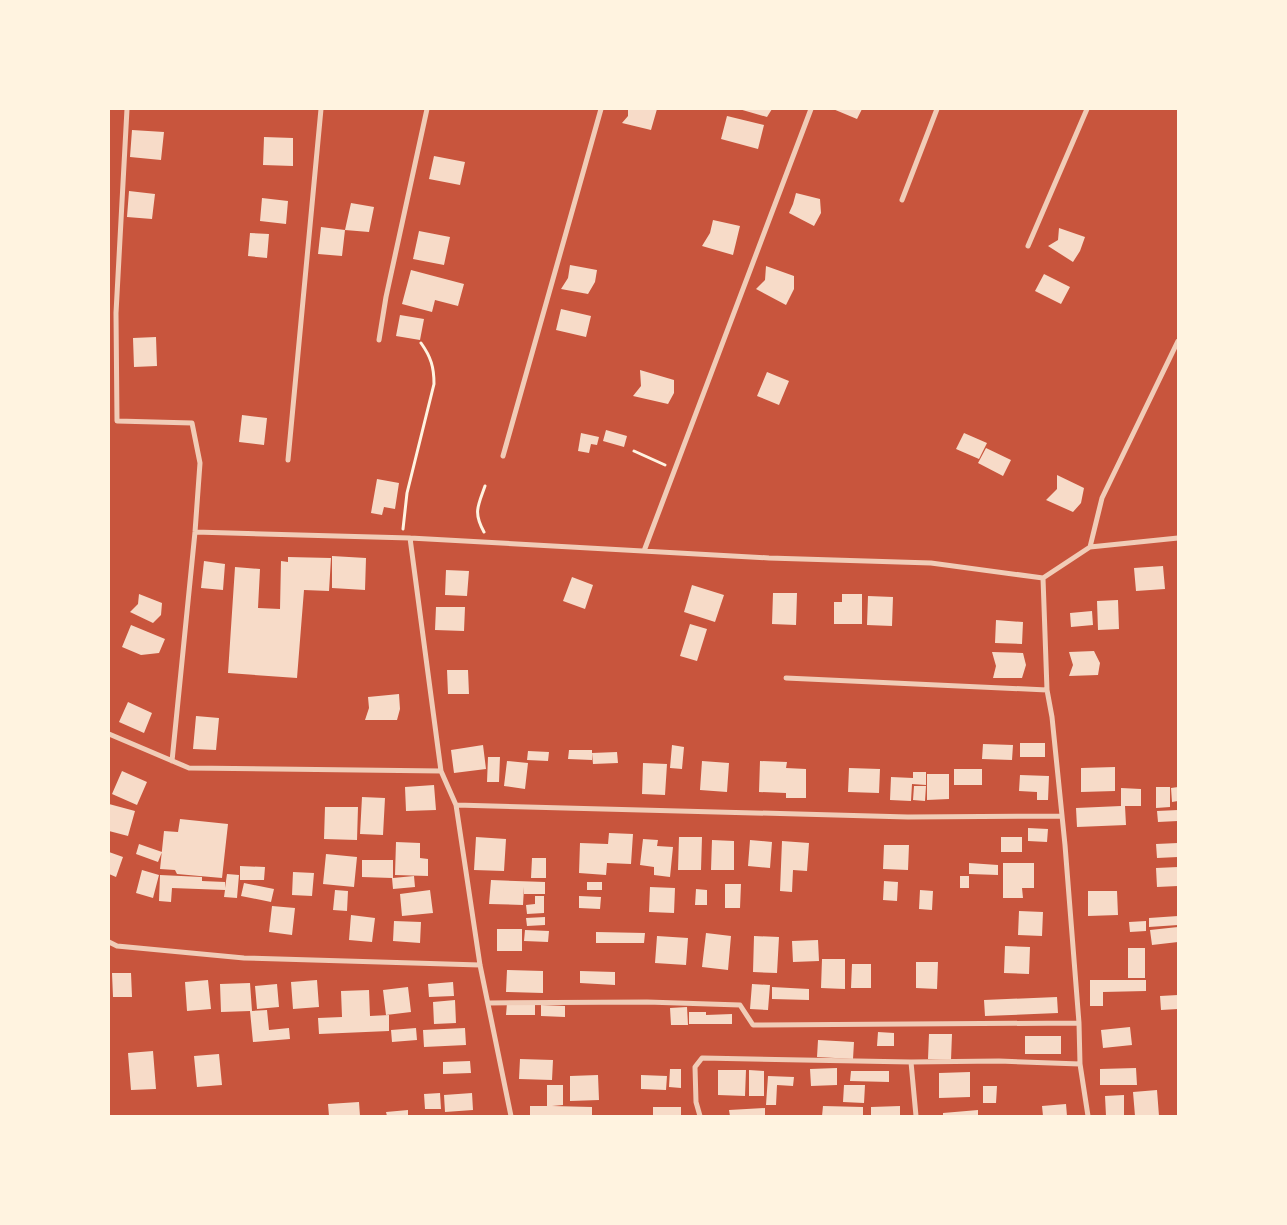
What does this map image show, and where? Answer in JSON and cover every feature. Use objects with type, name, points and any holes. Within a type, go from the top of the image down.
[{"type":"street","points":[[127,109],[116,312],[117,421],[192,422],[200,463],[172,761]]},
{"type":"street","points":[[288,460],[322,109]]},
{"type":"street","points":[[379,340],[386,297],[427,109]]},
{"type":"street","points":[[504,456],[600,109]]},
{"type":"street","points":[[644,551],[812,109]]},
{"type":"street","points":[[902,200],[937,109]]},
{"type":"street","points":[[1028,246],[1087,109]]},
{"type":"street","points":[[1090,547],[1102,498],[1178,341]]},
{"type":"street","points":[[195,532],[410,538],[769,558],[931,563],[1043,578],[1090,547],[1178,538]]},
{"type":"street","points":[[410,538],[441,771],[456,805],[480,965],[511,1116]]},
{"type":"street","points":[[1043,578],[1047,690],[1052,717],[1065,845],[1079,1023],[1080,1064],[1088,1116]]},
{"type":"street","points":[[786,678],[1047,690]]},
{"type":"street","points":[[109,737],[189,768],[441,771]]},
{"type":"street","points":[[456,805],[908,817],[1061,816]]},
{"type":"street","points":[[109,942],[117,946],[244,958],[480,965]]},
{"type":"street","points":[[488,1003],[647,1002],[740,1005],[754,1025],[1079,1023]]},
{"type":"street","points":[[700,1116],[696,1102],[694,1067],[702,1058],[911,1062],[1000,1061],[1080,1064]]},
{"type":"street","points":[[911,1062],[916,1116]]},
{"type":"path","points":[[403,538],[407,493],[434,384],[434,370],[429,355],[421,343]]},
{"type":"path","points":[[634,451],[675,470]]},
{"type":"path","points":[[484,542],[484,532],[478,522],[477,515],[485,486]]},
{"type":"building","points":[[628,109],[657,109],[651,130],[622,123],[628,116]]},
{"type":"building","points":[[739,109],[772,109],[767,117]]},
{"type":"building","points":[[833,109],[862,109],[857,119]]},
{"type":"building","points":[[727,116],[764,125],[758,149],[721,139]]},
{"type":"building","points":[[132,130],[164,132],[161,160],[130,157]]},
{"type":"building","points":[[264,137],[293,138],[293,166],[263,165]]},
{"type":"building","points":[[434,156],[465,162],[460,185],[429,179]]},
{"type":"building","points":[[129,191],[155,194],[152,219],[127,217]]},
{"type":"building","points":[[796,193],[820,199],[821,213],[814,226],[789,213]]},
{"type":"building","points":[[262,198],[288,201],[286,224],[260,221]]},
{"type":"building","points":[[351,203],[374,207],[369,232],[345,230]]},
{"type":"building","points":[[713,220],[740,226],[733,255],[702,246],[710,233]]},
{"type":"building","points":[[321,227],[345,230],[342,256],[318,254]]},
{"type":"building","points":[[1059,228],[1085,237],[1080,251],[1073,262],[1048,246],[1058,240]]},
{"type":"building","points":[[419,231],[450,237],[444,265],[413,259]]},
{"type":"building","points":[[250,233],[269,234],[267,258],[248,256]]},
{"type":"building","points":[[570,265],[597,270],[595,282],[588,294],[561,289],[568,278]]},
{"type":"building","points":[[766,266],[794,276],[794,289],[786,305],[756,289],[765,280]]},
{"type":"building","points":[[411,270],[464,284],[458,306],[435,300],[432,312],[402,304]]},
{"type":"building","points":[[1044,274],[1070,287],[1061,304],[1035,291]]},
{"type":"building","points":[[561,309],[591,316],[586,337],[556,330]]},
{"type":"building","points":[[400,315],[424,319],[420,340],[396,336]]},
{"type":"building","points":[[156,337],[157,366],[134,367],[133,338]]},
{"type":"building","points":[[640,370],[674,380],[674,393],[668,404],[633,396],[641,386]]},
{"type":"building","points":[[767,372],[789,381],[779,405],[757,396]]},
{"type":"building","points":[[242,415],[267,418],[264,445],[239,442]]},
{"type":"building","points":[[606,430],[627,436],[624,447],[603,441]]},
{"type":"building","points":[[581,433],[599,437],[597,445],[591,444],[589,453],[578,451]]},
{"type":"building","points":[[964,433],[987,443],[979,459],[956,449]]},
{"type":"building","points":[[986,448],[1011,460],[1003,476],[978,463]]},
{"type":"building","points":[[1057,475],[1084,488],[1081,503],[1073,512],[1046,500],[1057,489]]},
{"type":"building","points":[[377,479],[399,483],[395,509],[384,507],[382,515],[371,513]]},
{"type":"building","points":[[332,556],[366,558],[365,590],[332,588]]},
{"type":"building","points":[[288,557],[331,558],[329,591],[304,590],[297,678],[228,673],[235,567],[260,569],[258,608],[280,609],[281,561],[288,562]]},
{"type":"building","points":[[204,561],[225,564],[223,590],[201,588]]},
{"type":"building","points":[[1163,566],[1165,589],[1136,591],[1134,568]]},
{"type":"building","points":[[446,570],[469,571],[467,596],[445,595]]},
{"type":"building","points":[[572,577],[593,585],[585,609],[563,601]]},
{"type":"building","points":[[692,585],[724,595],[715,622],[684,612]]},
{"type":"building","points":[[773,593],[797,593],[796,625],[772,624]]},
{"type":"building","points":[[139,594],[162,603],[161,615],[153,623],[130,612],[138,604]]},
{"type":"building","points":[[842,594],[862,594],[862,624],[834,624],[834,602],[842,602]]},
{"type":"building","points":[[868,596],[893,597],[892,626],[867,625]]},
{"type":"building","points":[[1118,600],[1119,629],[1098,630],[1097,601]]},
{"type":"building","points":[[436,607],[465,607],[464,631],[435,630]]},
{"type":"building","points":[[1092,611],[1093,625],[1071,627],[1070,613]]},
{"type":"building","points":[[996,620],[1023,622],[1022,644],[995,643]]},
{"type":"building","points":[[690,624],[707,629],[697,661],[680,656]]},
{"type":"building","points":[[131,625],[165,639],[159,653],[141,655],[122,647]]},
{"type":"building","points":[[1094,651],[1100,663],[1098,675],[1069,676],[1073,665],[1069,652]]},
{"type":"building","points":[[992,652],[1023,653],[1026,665],[1022,678],[993,678],[996,666]]},
{"type":"building","points":[[447,670],[468,670],[469,694],[448,694]]},
{"type":"building","points":[[399,694],[400,709],[397,720],[365,720],[369,708],[368,697]]},
{"type":"building","points":[[128,702],[152,713],[144,733],[119,722]]},
{"type":"building","points":[[196,716],[219,718],[216,750],[193,749]]},
{"type":"building","points":[[1020,743],[1045,743],[1045,757],[1020,757]]},
{"type":"building","points":[[983,744],[1013,745],[1012,760],[982,759]]},
{"type":"building","points":[[483,745],[486,769],[454,773],[451,750]]},
{"type":"building","points":[[672,745],[684,747],[682,769],[670,768]]},
{"type":"building","points":[[569,750],[592,750],[592,760],[568,759]]},
{"type":"building","points":[[528,751],[549,752],[548,761],[527,760]]},
{"type":"building","points":[[617,752],[618,763],[593,764],[592,753]]},
{"type":"building","points":[[488,757],[500,757],[499,782],[487,782]]},
{"type":"building","points":[[507,761],[528,763],[525,789],[504,786]]},
{"type":"building","points":[[702,761],[729,763],[727,792],[700,790]]},
{"type":"building","points":[[760,761],[787,762],[786,768],[806,769],[806,798],[786,798],[786,793],[759,792]]},
{"type":"building","points":[[643,763],[667,764],[665,795],[642,794]]},
{"type":"building","points":[[1115,767],[1115,791],[1081,792],[1081,768]]},
{"type":"building","points":[[849,768],[880,769],[879,793],[848,792]]},
{"type":"building","points":[[954,769],[982,769],[982,785],[954,785]]},
{"type":"building","points":[[122,771],[147,782],[137,805],[112,794]]},
{"type":"building","points":[[913,772],[926,772],[926,785],[912,784],[911,801],[890,800],[891,777],[913,778]]},
{"type":"building","points":[[927,774],[949,774],[949,799],[927,800]]},
{"type":"building","points":[[1020,775],[1049,776],[1048,800],[1037,800],[1037,792],[1019,791]]},
{"type":"building","points":[[434,785],[436,810],[406,811],[405,787]]},
{"type":"building","points":[[914,786],[926,786],[925,801],[913,800]]},
{"type":"building","points":[[1156,787],[1170,787],[1170,807],[1156,808]]},
{"type":"building","points":[[1178,787],[1178,801],[1172,802],[1171,788]]},
{"type":"building","points":[[1121,788],[1141,789],[1141,806],[1125,806],[1126,825],[1077,827],[1076,808],[1121,806]]},
{"type":"building","points":[[362,797],[385,798],[383,835],[360,834]]},
{"type":"building","points":[[109,804],[135,811],[128,836],[109,831]]},
{"type":"building","points":[[325,807],[358,807],[357,840],[324,839]]},
{"type":"building","points":[[1178,810],[1178,821],[1158,822],[1157,811]]},
{"type":"building","points":[[180,819],[228,824],[222,878],[177,874],[175,870],[160,869],[164,831],[178,832]]},
{"type":"building","points":[[1028,828],[1048,829],[1047,842],[1028,841]]},
{"type":"building","points":[[609,833],[633,834],[631,864],[607,863],[606,875],[579,873],[580,843],[608,844]]},
{"type":"building","points":[[476,837],[506,839],[504,871],[474,870]]},
{"type":"building","points":[[679,837],[702,837],[701,870],[678,870]]},
{"type":"building","points":[[1001,837],[1022,837],[1022,852],[1001,852]]},
{"type":"building","points":[[643,839],[658,840],[657,846],[673,847],[670,877],[654,875],[654,867],[640,865]]},
{"type":"building","points":[[712,840],[734,841],[734,870],[711,870]]},
{"type":"building","points":[[750,840],[772,842],[770,868],[748,866]]},
{"type":"building","points":[[782,841],[809,843],[807,871],[793,870],[792,892],[780,891]]},
{"type":"building","points":[[396,842],[420,843],[420,858],[428,859],[428,876],[395,875]]},
{"type":"building","points":[[1178,843],[1178,857],[1157,858],[1156,844]]},
{"type":"building","points":[[139,844],[162,852],[158,862],[136,854]]},
{"type":"building","points":[[884,845],[909,845],[908,870],[883,869]]},
{"type":"building","points":[[109,852],[123,857],[116,877],[109,874]]},
{"type":"building","points":[[326,854],[357,857],[354,887],[323,884]]},
{"type":"building","points":[[532,858],[546,858],[546,878],[531,878]]},
{"type":"building","points":[[362,860],[393,860],[393,878],[414,876],[415,887],[393,889],[392,878],[362,877]]},
{"type":"building","points":[[969,863],[998,865],[998,875],[969,874]]},
{"type":"building","points":[[1003,863],[1034,863],[1034,888],[1022,888],[1023,898],[1003,898]]},
{"type":"building","points":[[240,866],[265,867],[264,880],[240,880]]},
{"type":"building","points":[[1178,867],[1178,886],[1157,887],[1156,868]]},
{"type":"building","points":[[142,870],[159,875],[153,898],[136,893]]},
{"type":"building","points":[[293,872],[314,873],[312,896],[292,895]]},
{"type":"building","points":[[227,874],[239,875],[237,898],[224,897],[225,890],[172,888],[171,902],[159,901],[160,875],[202,877],[202,881],[225,882],[225,888]]},
{"type":"building","points":[[960,876],[969,876],[969,888],[960,888]]},
{"type":"building","points":[[491,880],[545,882],[545,894],[524,894],[524,887],[523,905],[489,904]]},
{"type":"building","points":[[884,881],[898,882],[897,901],[883,900]]},
{"type":"building","points":[[587,882],[602,882],[602,890],[587,890]]},
{"type":"building","points":[[244,883],[274,889],[271,902],[241,896]]},
{"type":"building","points":[[725,884],[741,884],[740,908],[725,908]]},
{"type":"building","points":[[650,887],[675,888],[674,913],[649,912]]},
{"type":"building","points":[[696,889],[707,890],[707,905],[695,905]]},
{"type":"building","points":[[335,890],[348,891],[347,911],[333,910]]},
{"type":"building","points":[[430,890],[433,913],[402,916],[400,894]]},
{"type":"building","points":[[920,890],[933,891],[932,910],[919,909]]},
{"type":"building","points":[[1088,891],[1117,891],[1118,915],[1088,916]]},
{"type":"building","points":[[535,896],[544,896],[544,913],[527,914],[526,905],[535,904]]},
{"type":"building","points":[[579,896],[601,897],[600,909],[579,908]]},
{"type":"building","points":[[272,906],[295,908],[292,935],[269,932]]},
{"type":"building","points":[[1019,911],[1043,912],[1042,936],[1018,935]]},
{"type":"building","points":[[351,915],[375,918],[372,942],[349,940]]},
{"type":"building","points":[[1178,916],[1178,925],[1149,927],[1149,918]]},
{"type":"building","points":[[545,917],[545,925],[527,926],[526,918]]},
{"type":"building","points":[[394,921],[421,922],[420,943],[393,941]]},
{"type":"building","points":[[1146,921],[1146,931],[1130,932],[1129,922]]},
{"type":"building","points":[[1178,927],[1178,942],[1152,945],[1150,930]]},
{"type":"building","points":[[497,929],[522,929],[522,951],[497,951]]},
{"type":"building","points":[[525,930],[549,931],[548,942],[524,941]]},
{"type":"building","points":[[596,932],[645,933],[644,943],[596,943]]},
{"type":"building","points":[[706,933],[731,936],[728,970],[702,967]]},
{"type":"building","points":[[657,936],[688,938],[686,965],[655,963]]},
{"type":"building","points":[[754,936],[779,937],[777,973],[753,972]]},
{"type":"building","points":[[818,940],[819,961],[793,962],[792,941]]},
{"type":"building","points":[[1005,946],[1030,947],[1029,974],[1004,973]]},
{"type":"building","points":[[1128,948],[1145,948],[1145,978],[1128,978]]},
{"type":"building","points":[[822,959],[845,959],[845,989],[821,988]]},
{"type":"building","points":[[916,962],[938,962],[937,989],[916,988]]},
{"type":"building","points":[[852,964],[871,964],[871,988],[851,988]]},
{"type":"building","points":[[507,970],[543,971],[543,993],[506,992]]},
{"type":"building","points":[[580,971],[615,972],[615,985],[580,983]]},
{"type":"building","points":[[112,973],[131,973],[132,997],[113,997]]},
{"type":"building","points":[[208,980],[211,1009],[187,1011],[185,982]]},
{"type":"building","points":[[317,980],[319,1007],[293,1009],[291,982]]},
{"type":"building","points":[[1090,980],[1146,980],[1146,991],[1103,992],[1103,1006],[1090,1006]]},
{"type":"building","points":[[453,982],[454,996],[429,997],[428,984]]},
{"type":"building","points":[[250,983],[252,1011],[267,1010],[269,1030],[289,1028],[290,1039],[253,1042],[250,1011],[221,1012],[220,984]]},
{"type":"building","points":[[277,984],[279,1007],[257,1009],[255,986]]},
{"type":"building","points":[[752,984],[770,985],[768,1010],[750,1009]]},
{"type":"building","points":[[408,987],[411,1012],[386,1015],[383,990]]},
{"type":"building","points":[[772,987],[809,989],[809,1000],[772,999]]},
{"type":"building","points":[[369,990],[370,1016],[389,1015],[389,1031],[319,1034],[318,1018],[342,1017],[341,991]]},
{"type":"building","points":[[1178,995],[1178,1009],[1161,1010],[1160,996]]},
{"type":"building","points":[[1057,997],[1058,1013],[985,1016],[984,1000]]},
{"type":"building","points":[[455,1000],[456,1023],[434,1024],[433,1002]]},
{"type":"building","points":[[507,1003],[535,1004],[535,1015],[506,1015]]},
{"type":"building","points":[[541,1005],[565,1006],[565,1017],[541,1016]]},
{"type":"building","points":[[687,1007],[688,1025],[671,1025],[670,1008]]},
{"type":"building","points":[[689,1012],[706,1012],[706,1015],[732,1014],[732,1024],[689,1024]]},
{"type":"building","points":[[1130,1027],[1132,1045],[1103,1048],[1101,1030]]},
{"type":"building","points":[[416,1028],[417,1040],[392,1042],[391,1030]]},
{"type":"building","points":[[465,1028],[466,1045],[424,1047],[423,1030]]},
{"type":"building","points":[[878,1032],[894,1033],[894,1046],[877,1046]]},
{"type":"building","points":[[929,1034],[952,1034],[951,1060],[928,1059]]},
{"type":"building","points":[[1025,1036],[1061,1036],[1061,1054],[1025,1054]]},
{"type":"building","points":[[818,1040],[854,1042],[853,1059],[817,1057]]},
{"type":"building","points":[[153,1051],[156,1089],[131,1090],[128,1053]]},
{"type":"building","points":[[219,1054],[222,1085],[197,1087],[194,1056]]},
{"type":"building","points":[[520,1059],[553,1060],[552,1080],[519,1079]]},
{"type":"building","points":[[470,1061],[471,1073],[443,1074],[443,1062]]},
{"type":"building","points":[[837,1068],[837,1085],[811,1086],[810,1069]]},
{"type":"building","points":[[1136,1068],[1137,1085],[1100,1085],[1100,1069]]},
{"type":"building","points":[[670,1069],[681,1069],[681,1088],[669,1087]]},
{"type":"building","points":[[718,1070],[746,1070],[745,1096],[718,1095]]},
{"type":"building","points":[[749,1070],[764,1071],[764,1096],[749,1096]]},
{"type":"building","points":[[851,1071],[889,1071],[889,1082],[850,1081]]},
{"type":"building","points":[[970,1072],[970,1097],[939,1098],[939,1073]]},
{"type":"building","points":[[598,1075],[599,1100],[570,1101],[570,1076]]},
{"type":"building","points":[[641,1075],[667,1076],[666,1090],[641,1089]]},
{"type":"building","points":[[768,1076],[794,1077],[793,1086],[777,1085],[776,1105],[766,1105]]},
{"type":"building","points":[[547,1085],[563,1085],[563,1105],[552,1106],[592,1107],[592,1116],[530,1116],[530,1106],[547,1106]]},
{"type":"building","points":[[844,1085],[865,1085],[864,1103],[843,1102]]},
{"type":"building","points":[[983,1086],[997,1086],[996,1103],[983,1103]]},
{"type":"building","points":[[1157,1090],[1159,1116],[1135,1116],[1133,1092]]},
{"type":"building","points":[[440,1093],[441,1109],[425,1109],[424,1094]]},
{"type":"building","points":[[472,1093],[473,1110],[445,1112],[444,1095]]},
{"type":"building","points":[[1124,1095],[1124,1116],[1106,1116],[1105,1096]]},
{"type":"building","points":[[359,1102],[360,1116],[329,1116],[328,1104]]},
{"type":"building","points":[[1066,1104],[1067,1116],[1043,1116],[1042,1106]]},
{"type":"building","points":[[823,1106],[863,1107],[863,1116],[822,1116]]},
{"type":"building","points":[[900,1106],[900,1116],[871,1116],[871,1107]]},
{"type":"building","points":[[653,1107],[681,1107],[681,1116],[653,1116]]},
{"type":"building","points":[[765,1108],[765,1116],[730,1116],[729,1110]]},
{"type":"building","points":[[408,1110],[408,1116],[387,1116],[386,1112]]},
{"type":"building","points":[[978,1110],[978,1116],[943,1116],[943,1113]]}]
